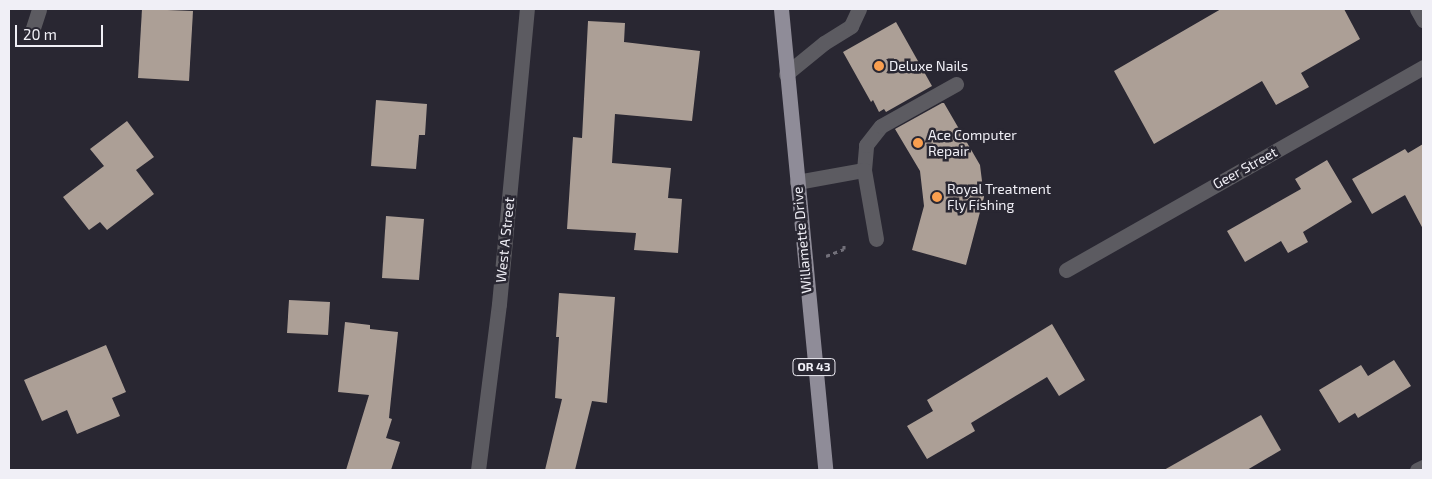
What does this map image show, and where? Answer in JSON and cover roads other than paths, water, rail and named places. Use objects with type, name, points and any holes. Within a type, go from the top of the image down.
[{"type":"main road","name":"Willamette Drive","points":[[780,9],[825,470]]},
{"type":"street","points":[[32,31],[39,9]]},
{"type":"street","name":"West A Street","points":[[478,470],[499,304],[527,9]]},
{"type":"street","points":[[786,74],[824,43],[852,26],[859,9]]},
{"type":"street","points":[[1417,9],[1423,20]]},
{"type":"street","name":"Geer Street","points":[[1066,270],[1423,67]]},
{"type":"street","points":[[876,239],[864,170],[866,145],[881,126],[956,84]]},
{"type":"street","points":[[797,182],[864,170]]},
{"type":"street","points":[[1417,470],[1423,467]]},
{"type":"place","name":"Deluxe Nails","points":[[879,66]]},
{"type":"place","name":"Ace Computer Repair","points":[[918,143]]},
{"type":"place","name":"Royal Treatment Fly Fishing","points":[[937,197]]}]
